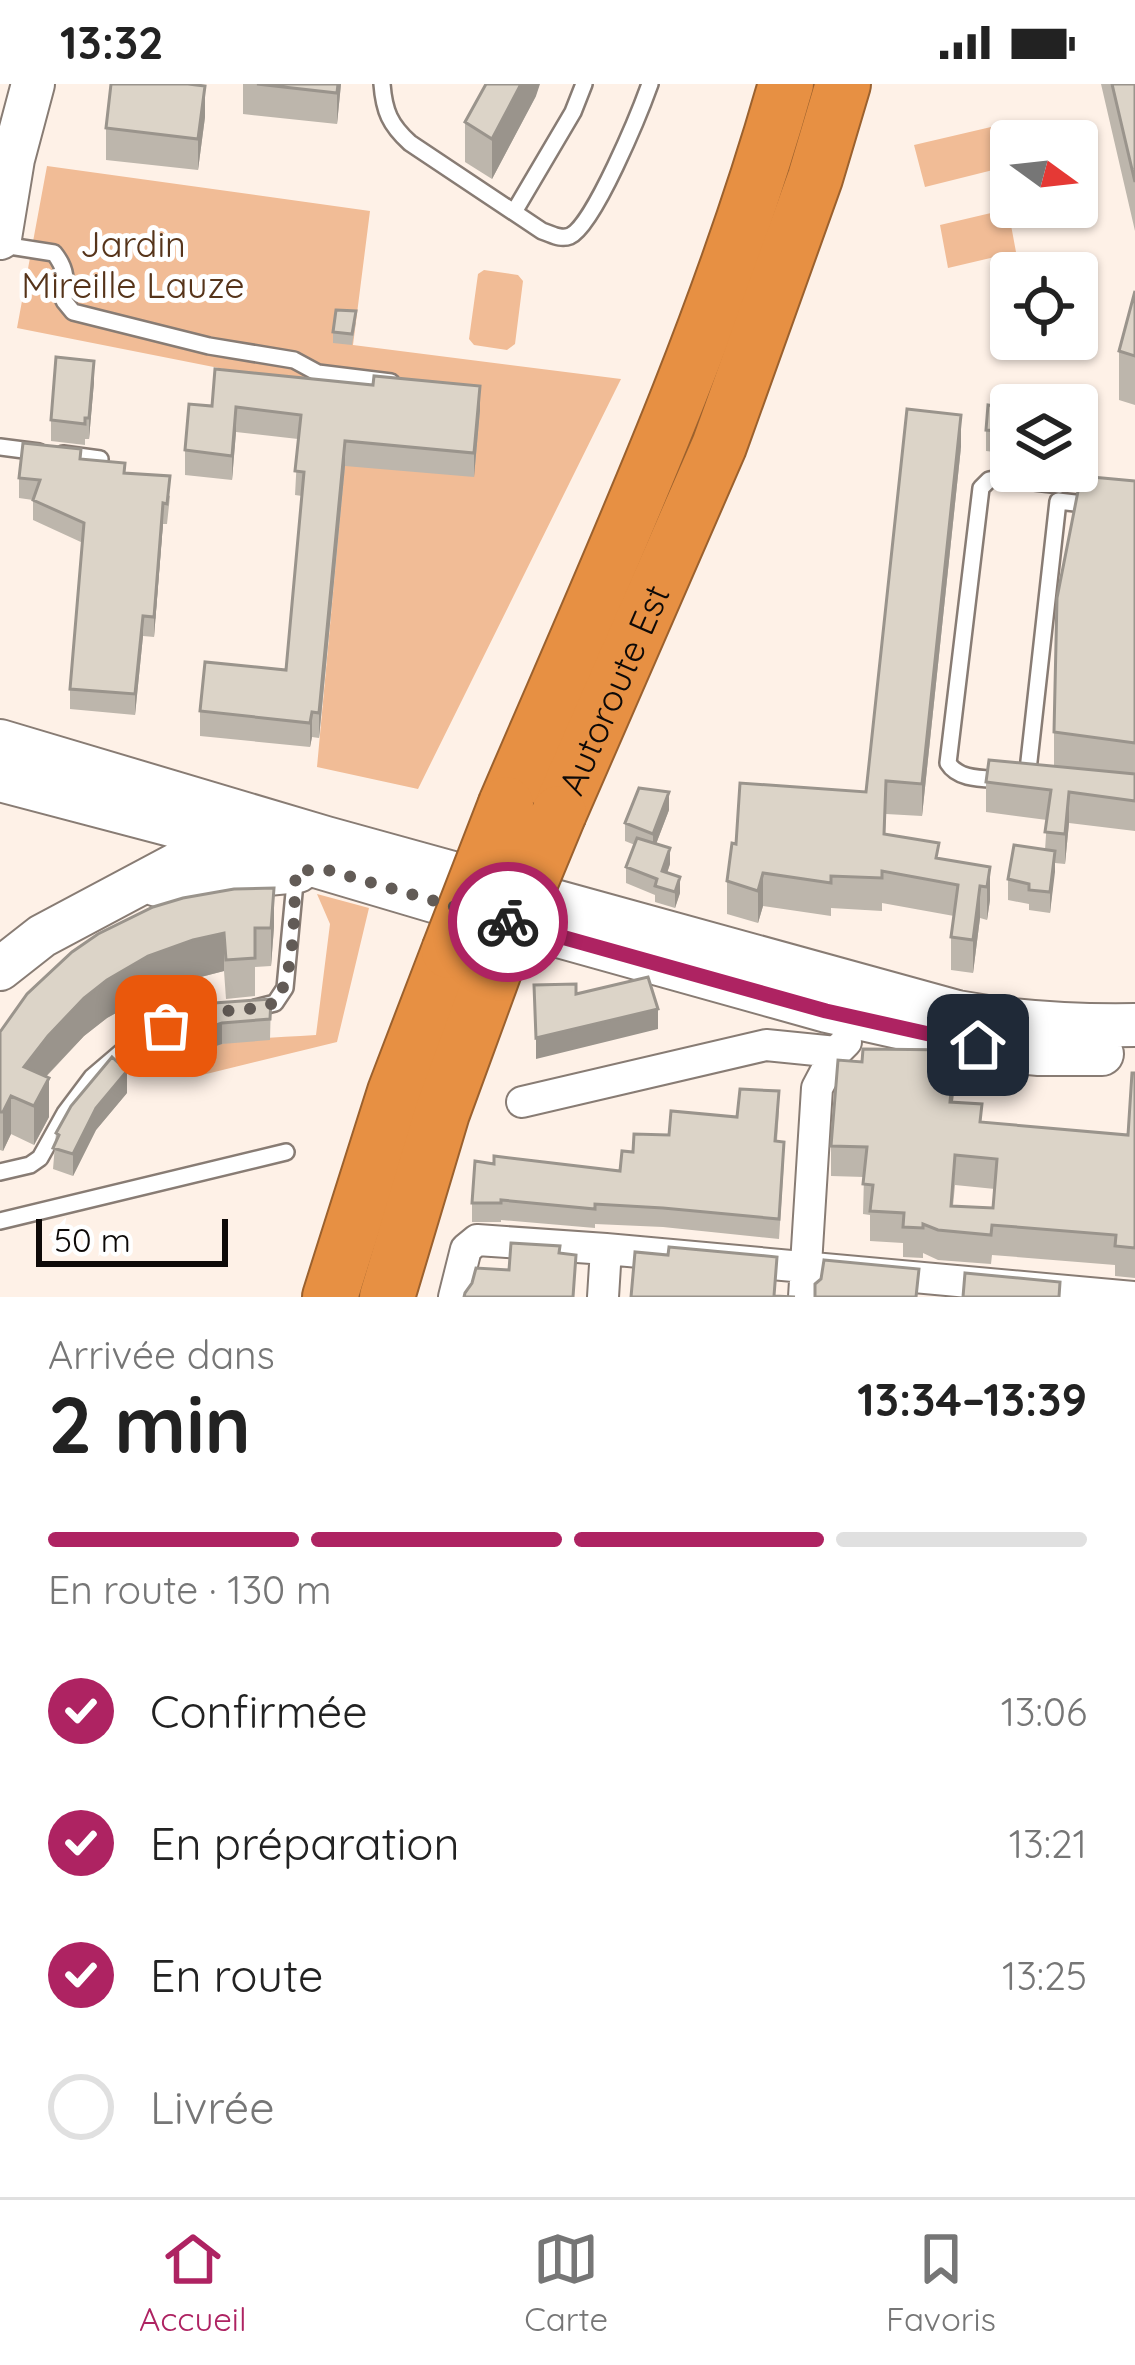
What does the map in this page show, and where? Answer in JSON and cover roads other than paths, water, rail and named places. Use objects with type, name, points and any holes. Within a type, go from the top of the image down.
[{"type":"highway","name":"Autoroute Est","points":[[387,1297],[442,1113],[506,804],[718,294],[786,84]]},
{"type":"highway","name":"Autoroute Est","points":[[330,1297],[395,1092],[559,813],[719,446],[815,178],[843,84]]},
{"type":"street","points":[[0,241],[8,143],[33,84]]},
{"type":"street","points":[[0,741],[316,859],[798,1003],[957,1012],[1128,1039]]},
{"type":"street","points":[[0,780],[224,839]]},
{"type":"street","points":[[0,969],[42,936],[97,905],[224,839],[257,834],[316,859],[885,1008]]},
{"type":"street","points":[[138,887],[316,859]]},
{"type":"street","points":[[798,1003],[798,1050],[818,1088]]},
{"type":"street","points":[[805,1282],[818,1088],[836,1052],[885,1008]]},
{"type":"street","points":[[522,1102],[766,1046],[836,1052]]},
{"type":"street","points":[[454,1297],[466,1249],[477,1240],[606,1249],[805,1282],[1133,1297]]},
{"type":"street","points":[[603,1297],[606,1249]]},
{"type":"lane","points":[[382,84],[383,106],[392,126],[410,143],[542,231],[562,238],[581,226],[632,134],[650,84]]},
{"type":"lane","points":[[514,212],[574,112],[584,84]]},
{"type":"lane","points":[[0,241],[53,253],[63,265],[64,301],[73,312],[209,346],[294,360],[317,373],[412,385]]},
{"type":"lane","points":[[0,447],[100,458]]},
{"type":"lane","points":[[990,480],[981,488],[948,763],[953,772],[965,776],[1048,784]]},
{"type":"lane","points":[[1027,782],[1058,502],[1135,510]]},
{"type":"lane","points":[[240,1010],[275,1003],[285,988],[316,859]]},
{"type":"lane","points":[[0,1172],[40,1158],[64,1113],[92,1077],[126,1048],[166,1026],[204,1013]]},
{"type":"lane","points":[[0,1221],[286,1152]]},
{"type":"park label","name":"Jardin Mireille Lauze","points":[[133,264]]}]
